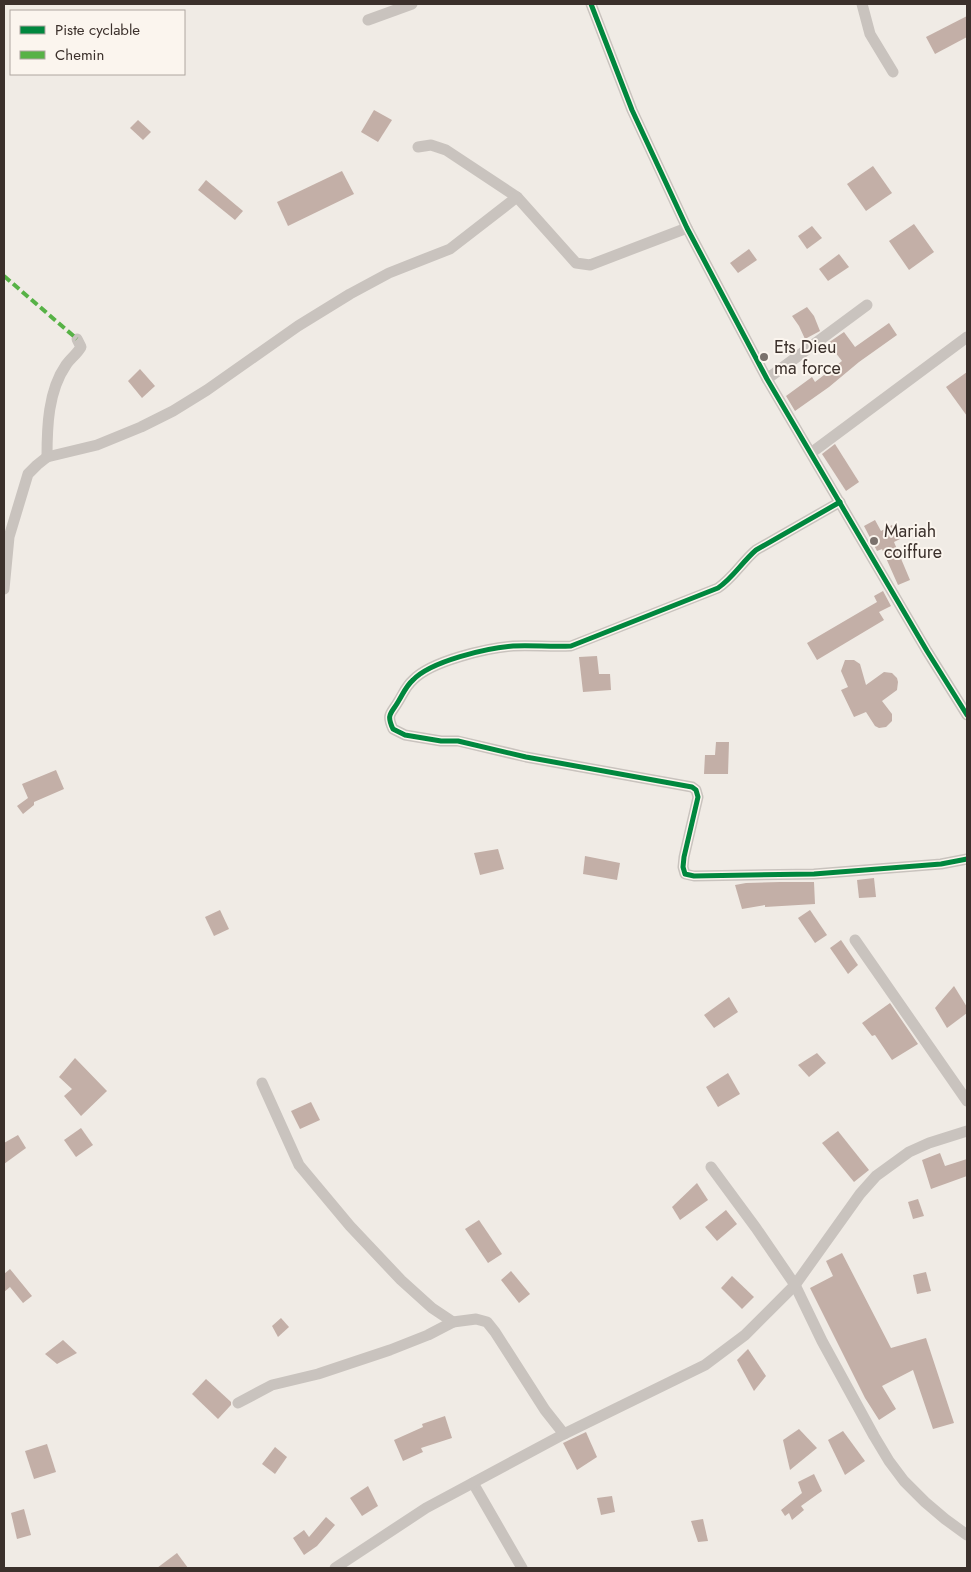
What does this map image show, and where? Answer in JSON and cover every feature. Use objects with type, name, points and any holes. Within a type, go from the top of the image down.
[{"type":"street","points":[[368,20],[412,4]]},
{"type":"street","points":[[591,4],[632,110],[687,228],[768,379],[927,651],[967,715]]},
{"type":"street","points":[[862,4],[870,34],[893,72]]},
{"type":"street","points":[[418,148],[431,145],[446,150],[517,197],[576,263],[590,265],[687,228]]},
{"type":"street","points":[[4,589],[9,538],[28,474],[47,457],[97,446],[173,411],[207,390],[298,326],[350,294],[389,273],[450,249],[517,197]]},
{"type":"street","points":[[768,379],[867,304]]},
{"type":"street","points":[[811,453],[967,337]]},
{"type":"street","points":[[47,457],[47,428],[53,396],[59,377],[66,364],[77,354],[81,347],[78,340]]},
{"type":"street","points":[[840,502],[756,550],[730,580],[718,588],[570,646],[513,646],[459,657],[428,669],[414,678],[397,704],[390,711],[389,720],[392,729],[406,735],[442,741],[458,741],[526,757],[692,787],[696,790],[698,798],[682,867],[686,874],[713,876],[814,874],[941,864],[967,858]]},
{"type":"street","points":[[855,940],[967,1101]]},
{"type":"street","points":[[262,1083],[291,1150],[309,1179],[401,1280],[432,1308],[453,1322]]},
{"type":"street","points":[[335,1568],[426,1508],[564,1434],[705,1365],[745,1335],[795,1285],[860,1194],[876,1176],[909,1152],[929,1143],[967,1131]]},
{"type":"street","points":[[711,1167],[795,1285],[822,1341],[890,1461],[904,1481],[925,1502],[967,1535]]},
{"type":"street","points":[[238,1404],[272,1385],[318,1374],[390,1350],[428,1335],[453,1322],[476,1319],[486,1322],[495,1332],[545,1410],[564,1434]]},
{"type":"street","points":[[472,1483],[522,1568]]},
{"type":"building","points":[[967,16],[967,37],[935,54],[926,37]]},
{"type":"building","points":[[374,110],[392,120],[378,142],[361,132]]},
{"type":"building","points":[[138,120],[151,132],[143,140],[130,128]]},
{"type":"building","points":[[873,166],[892,193],[866,211],[847,184]]},
{"type":"building","points":[[342,171],[354,194],[288,226],[277,202]]},
{"type":"building","points":[[206,180],[243,211],[235,220],[198,190]]},
{"type":"building","points":[[914,224],[934,252],[909,270],[889,241]]},
{"type":"building","points":[[812,226],[822,238],[807,249],[798,236]]},
{"type":"building","points":[[749,249],[757,260],[738,273],[730,263]]},
{"type":"building","points":[[839,254],[849,267],[828,281],[819,269]]},
{"type":"building","points":[[807,307],[814,316],[820,331],[805,339],[792,316]]},
{"type":"building","points":[[889,323],[897,335],[795,411],[786,396],[812,377],[815,382],[842,361],[828,343],[844,332],[855,347]]},
{"type":"building","points":[[140,369],[155,386],[142,398],[128,381]]},
{"type":"building","points":[[967,372],[967,416],[946,387]]},
{"type":"building","points":[[835,444],[859,482],[846,491],[822,454]]},
{"type":"building","points":[[875,520],[881,531],[892,525],[900,539],[894,542],[910,580],[898,585],[882,549],[877,551],[864,526]]},
{"type":"building","points":[[883,591],[891,606],[879,612],[884,620],[817,660],[807,643],[877,602],[874,596]]},
{"type":"building","points":[[597,656],[599,674],[610,674],[611,690],[583,692],[579,657]]},
{"type":"building","points":[[845,660],[854,660],[860,664],[866,685],[884,672],[892,673],[897,678],[897,690],[882,701],[892,714],[892,721],[886,727],[879,728],[875,726],[866,712],[854,717],[841,690],[848,687],[841,671]]},
{"type":"building","points":[[716,742],[729,742],[728,774],[704,774],[705,755],[715,755]]},
{"type":"building","points":[[56,770],[64,789],[34,802],[34,805],[23,814],[17,806],[28,798],[22,784]]},
{"type":"building","points":[[498,849],[504,869],[480,875],[474,853]]},
{"type":"building","points":[[585,856],[620,863],[617,880],[583,874]]},
{"type":"building","points":[[874,878],[876,897],[859,898],[857,880]]},
{"type":"building","points":[[814,882],[815,904],[765,907],[765,905],[742,909],[735,885]]},
{"type":"building","points":[[220,910],[229,929],[214,936],[205,917]]},
{"type":"building","points":[[810,910],[827,935],[815,943],[798,918]]},
{"type":"building","points":[[841,940],[858,965],[848,974],[830,948]]},
{"type":"building","points":[[954,986],[967,1007],[967,1013],[947,1028],[935,1008]]},
{"type":"building","points":[[729,997],[738,1012],[714,1028],[704,1015]]},
{"type":"building","points":[[890,1003],[918,1044],[892,1060],[875,1035],[872,1036],[862,1023]]},
{"type":"building","points":[[817,1053],[826,1063],[809,1077],[798,1065]]},
{"type":"building","points":[[75,1058],[107,1091],[81,1116],[64,1096],[72,1089],[59,1077]]},
{"type":"building","points":[[728,1073],[740,1094],[718,1107],[706,1087]]},
{"type":"building","points":[[311,1102],[320,1120],[300,1129],[291,1111]]},
{"type":"building","points":[[81,1128],[93,1145],[76,1157],[64,1140]]},
{"type":"building","points":[[838,1131],[869,1170],[854,1182],[822,1143]]},
{"type":"building","points":[[18,1135],[26,1148],[4,1164],[4,1143]]},
{"type":"building","points":[[940,1153],[945,1166],[967,1159],[967,1176],[931,1189],[922,1160]]},
{"type":"building","points":[[697,1183],[708,1200],[680,1220],[672,1207]]},
{"type":"building","points":[[918,1199],[924,1216],[913,1219],[908,1202]]},
{"type":"building","points":[[726,1210],[737,1224],[717,1241],[705,1227]]},
{"type":"building","points":[[479,1220],[502,1254],[488,1263],[465,1229]]},
{"type":"building","points":[[842,1253],[891,1348],[926,1338],[954,1423],[933,1429],[913,1370],[882,1386],[896,1409],[879,1420],[865,1398],[810,1288],[833,1276],[826,1261]]},
{"type":"building","points":[[10,1269],[32,1296],[23,1303],[10,1287],[4,1292],[4,1274]]},
{"type":"building","points":[[511,1271],[530,1294],[519,1303],[501,1280]]},
{"type":"building","points":[[926,1272],[931,1291],[917,1294],[913,1275]]},
{"type":"building","points":[[732,1276],[754,1297],[742,1309],[721,1288]]},
{"type":"building","points":[[281,1318],[289,1327],[278,1337],[272,1326]]},
{"type":"building","points":[[63,1340],[77,1353],[57,1364],[45,1354]]},
{"type":"building","points":[[748,1349],[766,1376],[754,1391],[737,1360]]},
{"type":"building","points":[[206,1379],[231,1402],[231,1405],[218,1419],[192,1394]]},
{"type":"building","points":[[445,1416],[452,1438],[421,1448],[423,1452],[403,1461],[394,1440],[423,1427],[422,1424]]},
{"type":"building","points":[[799,1429],[817,1448],[790,1470],[783,1440]]},
{"type":"building","points":[[843,1431],[865,1461],[845,1475],[828,1440]]},
{"type":"building","points":[[586,1432],[597,1457],[577,1470],[563,1443]]},
{"type":"building","points":[[47,1444],[56,1472],[34,1479],[25,1451]]},
{"type":"building","points":[[275,1447],[287,1457],[275,1474],[262,1464]]},
{"type":"building","points":[[814,1474],[822,1491],[801,1506],[804,1510],[792,1520],[789,1513],[785,1516],[781,1510],[802,1493],[798,1482]]},
{"type":"building","points":[[368,1486],[378,1506],[362,1516],[350,1498]]},
{"type":"building","points":[[612,1496],[615,1512],[601,1515],[597,1498]]},
{"type":"building","points":[[24,1509],[31,1535],[17,1539],[11,1513]]},
{"type":"building","points":[[326,1517],[335,1525],[317,1546],[304,1555],[293,1538],[304,1530],[309,1537]]},
{"type":"building","points":[[703,1519],[708,1541],[698,1542],[691,1521]]},
{"type":"building","points":[[177,1553],[188,1568],[157,1568]]},
{"type":"marked path","points":[[4,276],[77,339]]},
{"type":"cycle path","points":[[591,4],[632,110],[687,228],[767,379],[927,651],[967,715]]},
{"type":"cycle path","points":[[840,502],[756,550],[718,588],[571,646],[502,647],[446,661],[433,667],[421,673],[408,685],[390,714],[391,724],[393,729],[405,735],[441,741],[458,741],[526,757],[692,787],[696,790],[698,797],[684,857],[683,867],[685,874],[694,876],[814,874],[941,864],[967,859]]},
{"type":"place","name":"Ets Dieu ma force","points":[[764,357]]},
{"type":"place","name":"Mariah coiffure","points":[[874,541]]}]
